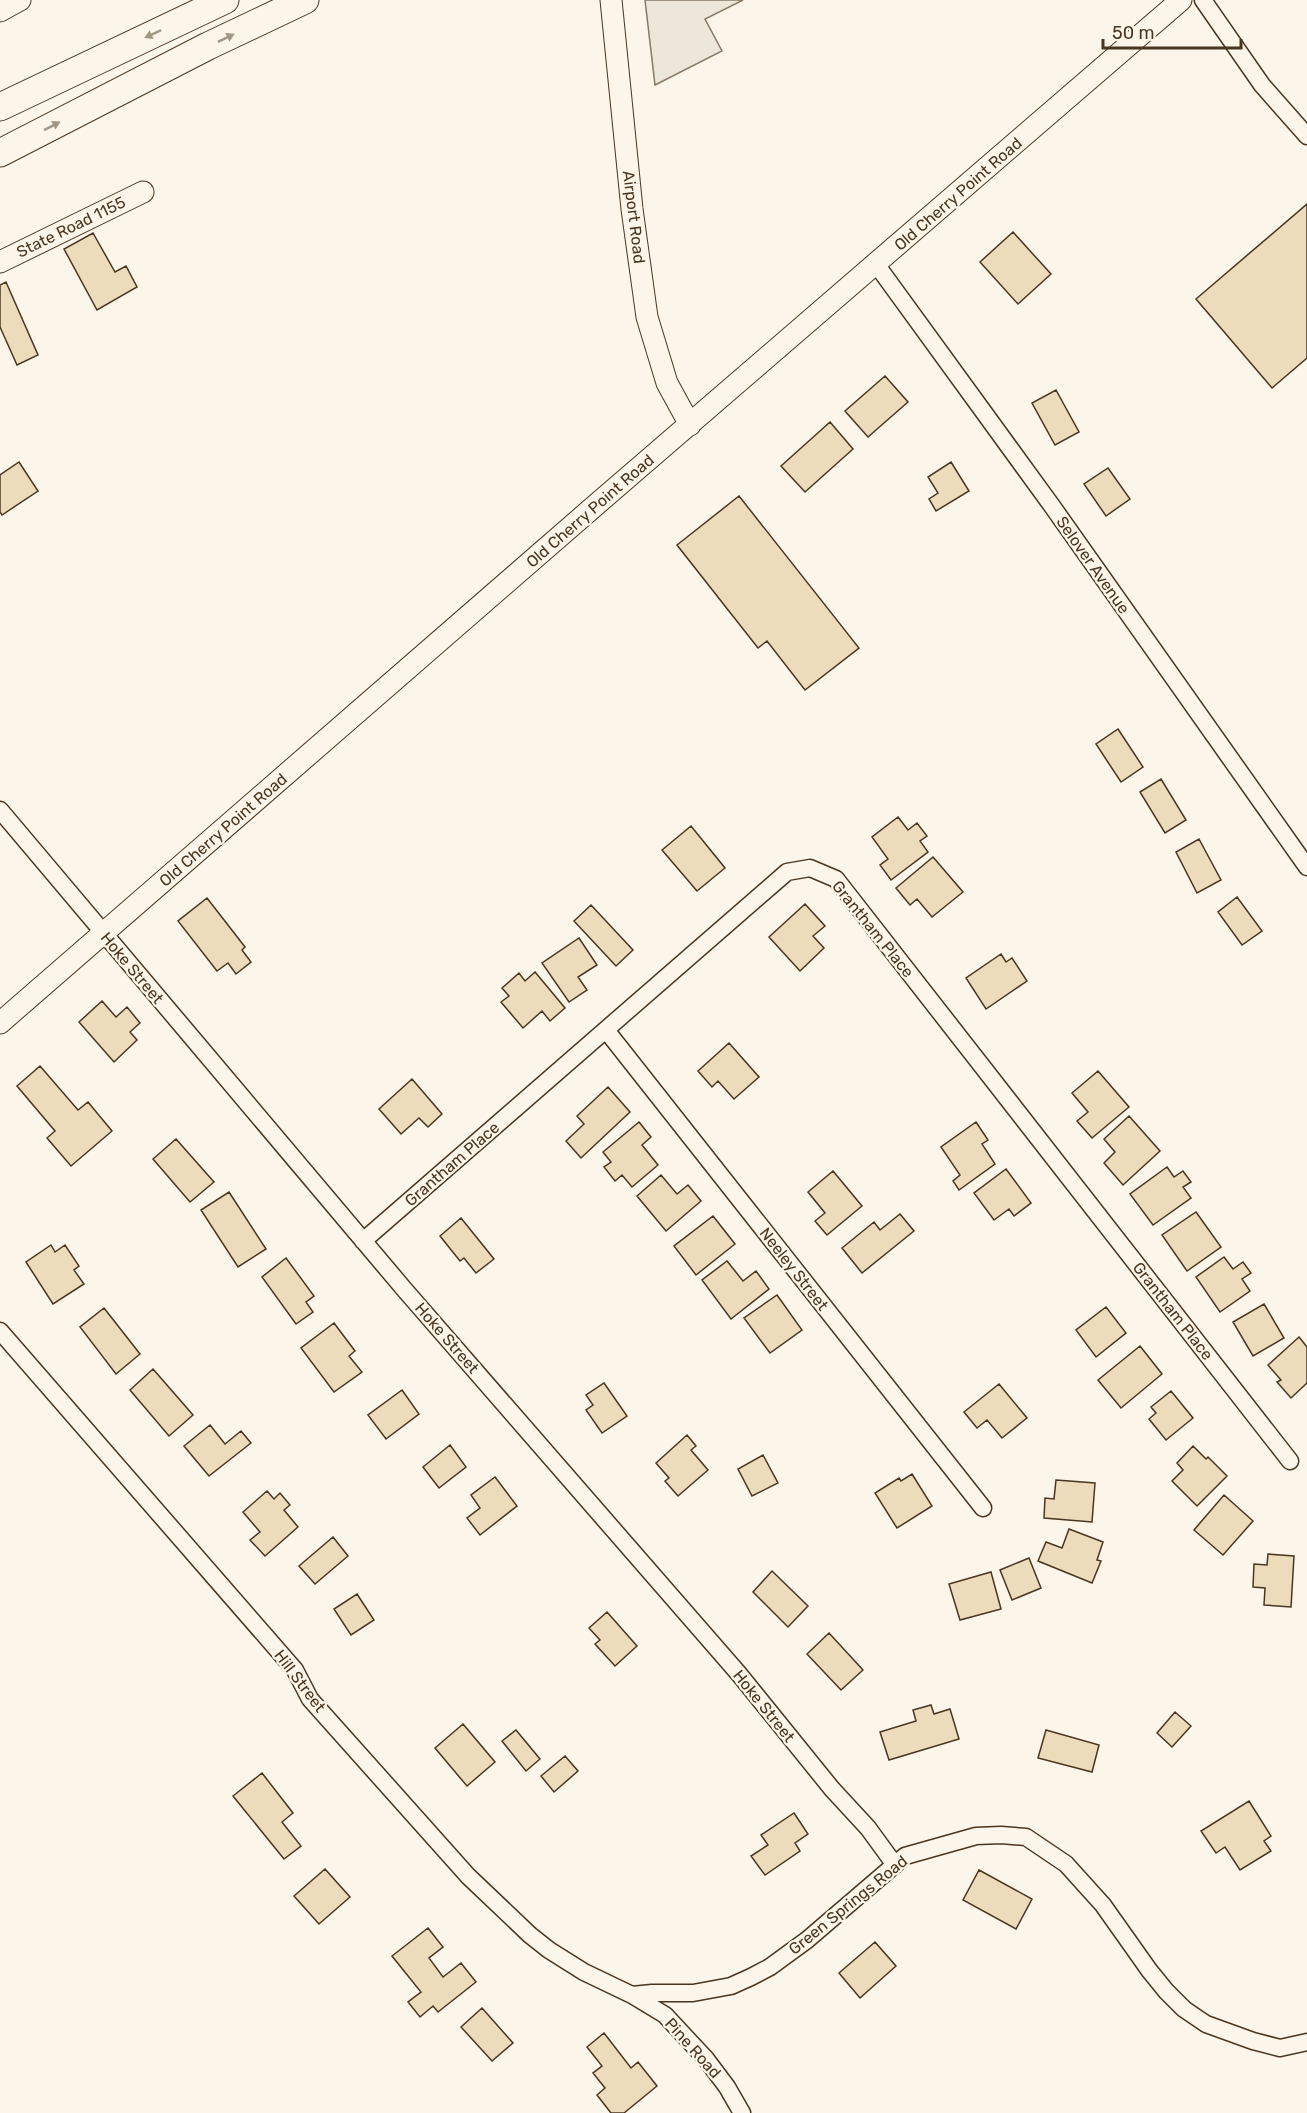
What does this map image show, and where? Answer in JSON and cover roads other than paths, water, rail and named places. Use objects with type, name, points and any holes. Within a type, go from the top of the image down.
[{"type":"highway","points":[[0,107],[225,0]]},
{"type":"highway","points":[[0,153],[304,0]]},
{"type":"street","points":[[0,11],[21,0]]},
{"type":"street","name":"Airport Road","points":[[610,0],[632,209],[647,317],[667,383],[690,425]]},
{"type":"street","name":"Old Cherry Point Road","points":[[0,1023],[1181,0]]},
{"type":"street","points":[[1203,0],[1262,85],[1307,136]]},
{"type":"street","name":"State Road 1155","points":[[0,262],[143,192]]},
{"type":"street","name":"Selover Avenue","points":[[876,264],[1052,506],[1307,867]]},
{"type":"street","name":"Hoke Street","points":[[0,810],[363,1241],[738,1674],[832,1789],[868,1828],[895,1865]]},
{"type":"street","name":"Grantham Place","points":[[363,1241],[787,872],[810,868],[836,879],[1290,1461]]},
{"type":"street","name":"Neeley Street","points":[[606,1030],[982,1508]]},
{"type":"street","name":"Hill Street","points":[[0,1331],[295,1670],[310,1699],[468,1876],[549,1950],[584,1972],[632,1995]]},
{"type":"street","name":"Green Springs Road","points":[[632,1995],[693,1992],[731,1986],[770,1967],[807,1940],[905,1856],[976,1836],[1001,1835],[1026,1837],[1066,1864],[1103,1905],[1149,1970],[1184,2009],[1206,2024],[1252,2041],[1280,2048],[1307,2042]]},
{"type":"street","name":"Pine Road","points":[[632,1995],[665,2015],[706,2059],[727,2087],[742,2113]]}]
